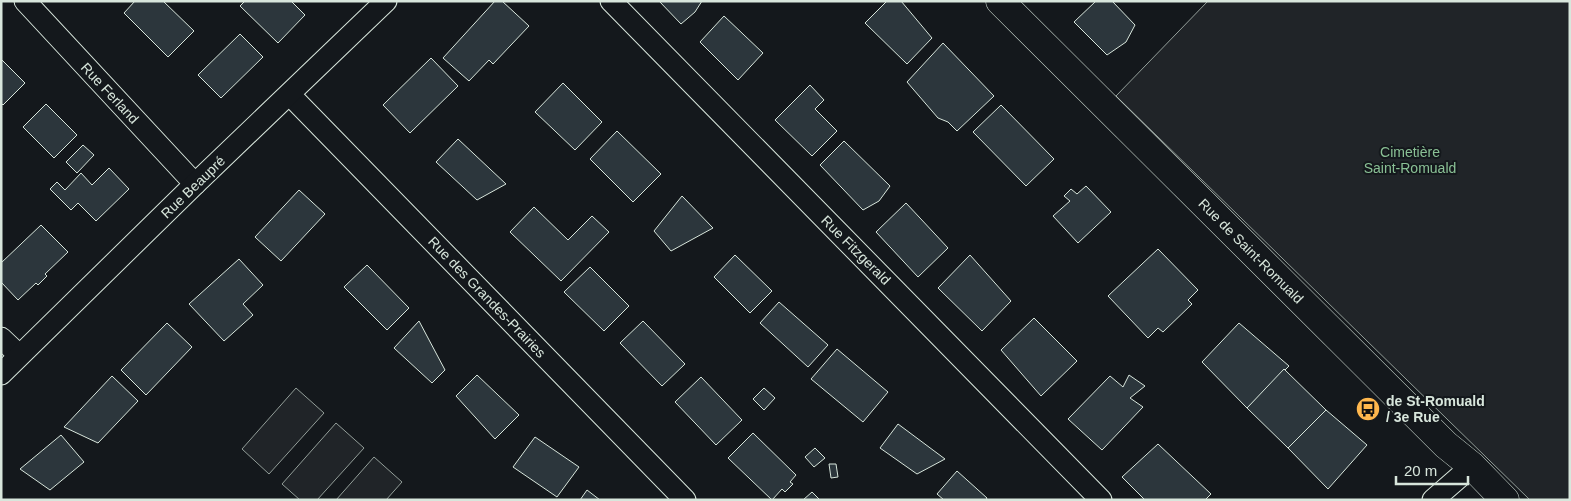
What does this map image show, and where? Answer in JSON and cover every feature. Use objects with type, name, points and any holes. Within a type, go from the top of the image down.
[{"type":"street","name":"Rue Ferland","points":[[25,1],[195,184]]},
{"type":"street","name":"Rue Beaupré","points":[[1,374],[386,1]]},
{"type":"street","name":"Rue Fitzgerald","points":[[611,1],[1101,500]]},
{"type":"street","name":"Rue de Saint-Romuald","points":[[1000,1],[1446,445],[1472,466],[1505,500]]},
{"type":"street","name":"Rue des Grandes-Prairies","points":[[290,95],[685,500]]},
{"type":"street","points":[[1,338],[19,356]]},
{"type":"street","points":[[1433,500],[1472,466]]},
{"type":"green space","name":"Cimetière Saint-Romuald","points":[[1208,1],[1570,1],[1570,500],[1530,500],[1116,96]]},
{"type":"green space","points":[[296,388],[324,413],[269,474],[242,449]]},
{"type":"green space","points":[[336,423],[364,448],[317,500],[300,500],[282,484]]},
{"type":"green space","points":[[374,457],[402,482],[386,500],[336,500]]},
{"type":"building","points":[[135,1],[163,1],[194,31],[168,57],[124,13]]},
{"type":"building","points":[[245,1],[291,1],[305,15],[278,43],[240,6]]},
{"type":"building","points":[[495,1],[502,1],[529,26],[493,64],[489,60],[469,81],[443,58]]},
{"type":"building","points":[[659,1],[702,1],[695,12],[681,24]]},
{"type":"building","points":[[887,1],[901,1],[932,38],[907,64],[865,23]]},
{"type":"building","points":[[1096,1],[1112,1],[1135,25],[1126,42],[1107,55],[1074,22]]},
{"type":"building","points":[[724,16],[763,53],[738,80],[700,42]]},
{"type":"building","points":[[240,34],[263,57],[221,98],[198,75]]},
{"type":"building","points":[[943,43],[994,96],[957,131],[948,122],[938,118],[907,82]]},
{"type":"building","points":[[431,58],[458,86],[410,133],[383,105]]},
{"type":"building","points":[[1,59],[25,83],[3,105],[1,103]]},
{"type":"building","points":[[563,83],[602,122],[575,150],[535,112]]},
{"type":"building","points":[[810,85],[824,100],[815,109],[837,131],[812,156],[775,120]]},
{"type":"building","points":[[46,104],[77,135],[54,158],[23,127]]},
{"type":"building","points":[[1001,105],[1054,159],[1026,186],[973,132]]},
{"type":"building","points":[[617,131],[661,174],[633,202],[590,159]]},
{"type":"building","points":[[458,139],[506,184],[477,200],[436,162]]},
{"type":"building","points":[[844,141],[890,186],[879,201],[863,210],[820,165]]},
{"type":"building","points":[[83,145],[94,155],[77,173],[66,162]]},
{"type":"building","points":[[109,168],[129,189],[96,221],[78,203],[71,210],[50,189],[57,182],[65,190],[81,173],[92,185]]},
{"type":"building","points":[[1086,186],[1111,212],[1078,243],[1053,216],[1070,201],[1064,196],[1071,189],[1077,194]]},
{"type":"building","points":[[299,190],[325,214],[281,261],[255,237]]},
{"type":"building","points":[[682,196],[713,228],[671,251],[654,231]]},
{"type":"building","points":[[906,203],[948,248],[918,277],[876,232]]},
{"type":"building","points":[[534,207],[568,240],[592,216],[609,232],[561,281],[510,232]]},
{"type":"building","points":[[41,225],[68,252],[45,274],[47,276],[38,285],[36,283],[18,300],[1,282],[1,263]]},
{"type":"building","points":[[1158,249],[1198,290],[1188,300],[1192,304],[1163,332],[1158,328],[1148,338],[1108,296]]},
{"type":"building","points":[[735,255],[772,291],[750,313],[714,277]]},
{"type":"building","points":[[970,255],[1011,301],[982,331],[938,288]]},
{"type":"building","points":[[239,259],[263,285],[243,304],[253,315],[224,341],[189,304]]},
{"type":"building","points":[[367,265],[409,308],[387,330],[344,287]]},
{"type":"building","points":[[590,267],[629,306],[604,331],[564,292]]},
{"type":"building","points":[[779,302],[828,345],[808,367],[760,323]]},
{"type":"building","points":[[1034,318],[1077,361],[1041,396],[1001,350]]},
{"type":"building","points":[[419,321],[445,370],[432,383],[394,348]]},
{"type":"building","points":[[643,321],[685,364],[662,386],[620,343]]},
{"type":"building","points":[[167,323],[192,347],[146,395],[121,370]]},
{"type":"building","points":[[1239,323],[1289,366],[1247,408],[1202,362]]},
{"type":"building","points":[[837,349],[888,392],[863,422],[811,379]]},
{"type":"building","points":[[1284,369],[1326,410],[1288,448],[1247,408]]},
{"type":"building","points":[[477,375],[519,415],[495,439],[456,396]]},
{"type":"building","points":[[1129,375],[1145,386],[1130,398],[1143,407],[1102,450],[1068,419],[1110,376],[1123,387]]},
{"type":"building","points":[[112,376],[138,401],[98,443],[64,427]]},
{"type":"building","points":[[701,377],[742,420],[716,445],[675,402]]},
{"type":"building","points":[[764,388],[775,398],[764,410],[753,399]]},
{"type":"building","points":[[1326,410],[1367,445],[1328,489],[1288,448]]},
{"type":"building","points":[[898,424],[945,459],[917,474],[880,448]]},
{"type":"building","points":[[753,433],[796,475],[790,482],[793,484],[785,492],[782,489],[772,500],[728,458]]},
{"type":"building","points":[[61,435],[84,462],[50,490],[20,469]]},
{"type":"building","points":[[535,437],[579,467],[557,497],[513,467]]},
{"type":"building","points":[[1158,444],[1211,494],[1205,500],[1145,500],[1122,477]]},
{"type":"building","points":[[815,448],[825,458],[814,467],[805,457]]},
{"type":"building","points":[[829,464],[836,464],[838,477],[831,478]]},
{"type":"building","points":[[957,471],[987,498],[986,500],[944,500],[937,494]]},
{"type":"building","points":[[587,490],[600,500],[580,500]]},
{"type":"building","points":[[812,492],[820,500],[803,500]]},
{"type":"place","name":"de St-Romuald / 3e Rue","points":[[1368,409]]}]
